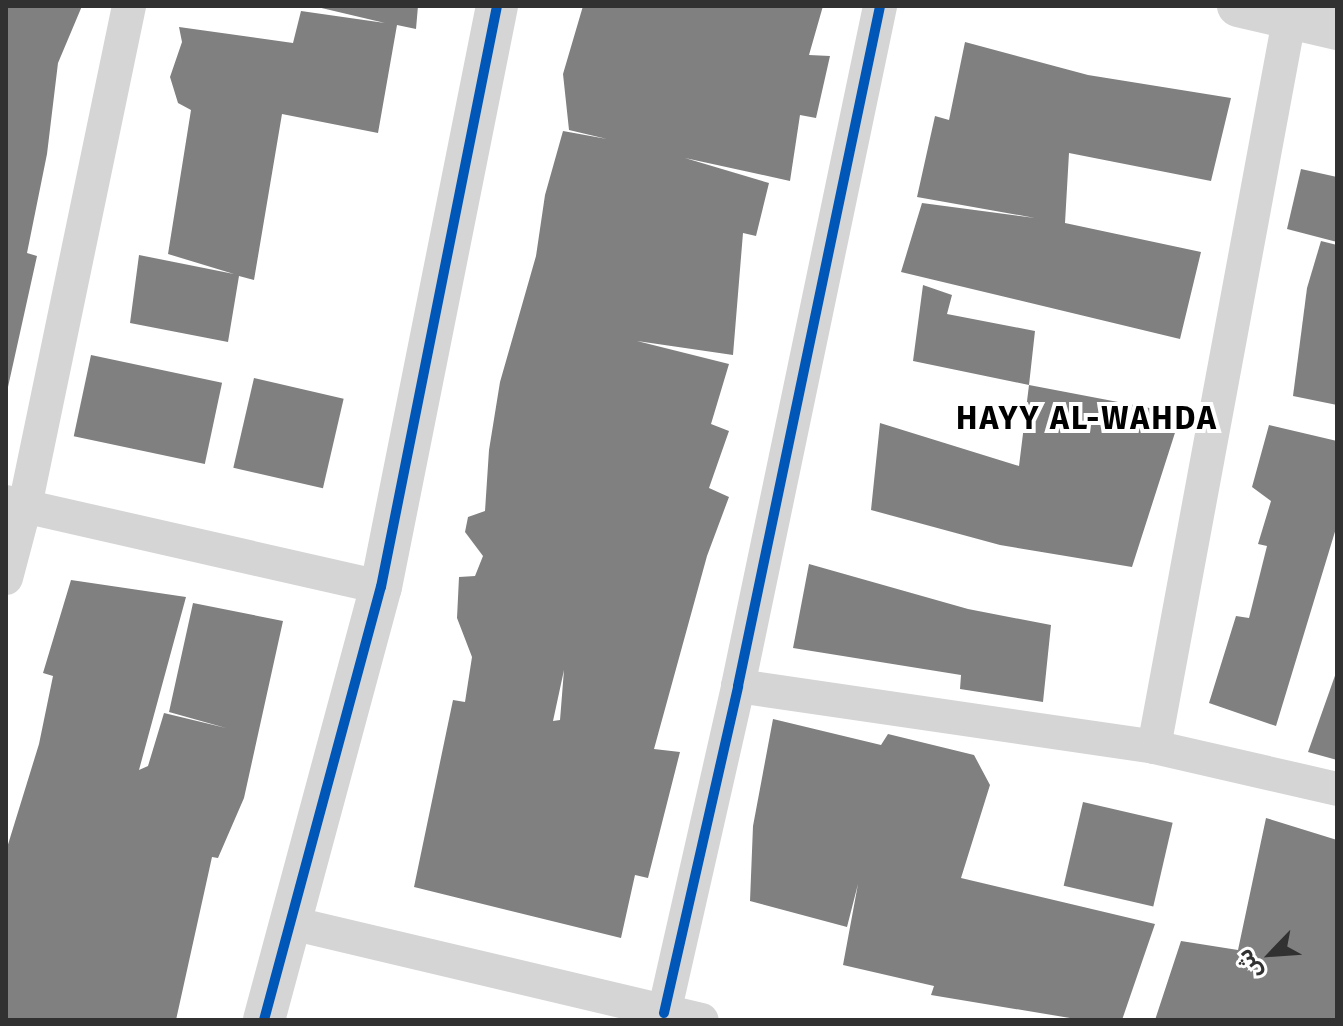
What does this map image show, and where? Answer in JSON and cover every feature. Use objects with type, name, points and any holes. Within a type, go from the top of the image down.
[{"type":"street","points":[[6,578],[16,504],[129,6]]},
{"type":"street","points":[[264,1020],[381,587],[497,6]]},
{"type":"street","points":[[664,1013],[738,686],[880,6]]},
{"type":"street","points":[[1238,6],[1337,29]]},
{"type":"street","points":[[1154,747],[1289,20]]},
{"type":"street","points":[[16,504],[381,587]]},
{"type":"street","points":[[738,686],[1154,747],[1337,789]]},
{"type":"street","points":[[291,923],[702,1020]]},
{"type":"building","points":[[6,6],[82,6],[58,63],[47,154],[27,253],[37,256],[8,387]]},
{"type":"building","points":[[313,6],[418,6],[416,29],[397,25],[378,133],[282,114],[254,280],[239,276],[228,342],[130,323],[139,255],[234,274],[168,254],[191,110],[178,103],[170,77],[182,42],[179,27],[293,43],[301,11],[385,23]]},
{"type":"building","points":[[583,6],[823,6],[809,55],[830,56],[816,118],[800,115],[790,181],[685,158],[769,183],[756,236],[743,233],[733,355],[637,341],[729,364],[711,424],[729,431],[709,488],[729,497],[707,556],[654,749],[680,752],[648,878],[635,875],[621,938],[414,887],[453,700],[465,702],[472,657],[457,618],[459,577],[475,576],[483,556],[465,532],[468,517],[485,511],[489,450],[500,382],[536,256],[545,195],[563,131],[607,139],[569,130],[563,74]],"holes":[[[564,670],[560,720],[553,721]]]},
{"type":"building","points":[[965,42],[1088,75],[1231,98],[1211,181],[1069,153],[1065,223],[1201,252],[1180,339],[901,272],[922,203],[1035,218],[917,197],[935,116],[949,120]]},
{"type":"building","points":[[1301,169],[1337,177],[1337,242],[1287,229]]},
{"type":"building","points":[[1321,241],[1337,245],[1337,405],[1293,396],[1307,288]]},
{"type":"building","points":[[923,285],[952,295],[947,314],[1035,331],[1029,385],[913,361]]},
{"type":"building","points":[[91,355],[222,383],[205,464],[74,436]]},
{"type":"building","points":[[254,378],[344,399],[323,488],[233,468]]},
{"type":"building","points":[[1029,385],[1181,414],[1132,567],[1000,545],[871,510],[880,423],[1019,466]]},
{"type":"building","points":[[1269,425],[1337,441],[1337,525],[1276,726],[1209,703],[1236,616],[1249,618],[1267,546],[1258,544],[1271,501],[1252,487]]},
{"type":"building","points":[[809,564],[968,609],[1051,625],[1043,702],[960,689],[961,675],[793,648]]},
{"type":"building","points":[[71,580],[186,597],[139,770],[148,766],[164,713],[226,728],[169,712],[193,603],[283,621],[244,798],[218,858],[212,857],[176,1020],[6,1020],[6,851],[39,744],[53,676],[43,673]]},
{"type":"building","points":[[1337,670],[1337,760],[1308,752]]},
{"type":"building","points":[[773,719],[881,745],[888,734],[974,755],[990,785],[961,878],[1155,924],[1122,1020],[1082,1020],[931,995],[934,986],[843,965],[858,884],[847,927],[750,901],[753,826]]},
{"type":"building","points":[[1083,802],[1173,823],[1153,906],[1064,886]]},
{"type":"building","points":[[1266,818],[1337,840],[1337,1020],[1155,1020],[1181,941],[1238,950]]},
{"type":"cycle path","points":[[264,1020],[381,587],[497,6]]},
{"type":"cycle path","points":[[664,1013],[738,686],[880,6]]},
{"type":"district","name":"HAYY AL-WAHDA","points":[[1087,418]]}]
